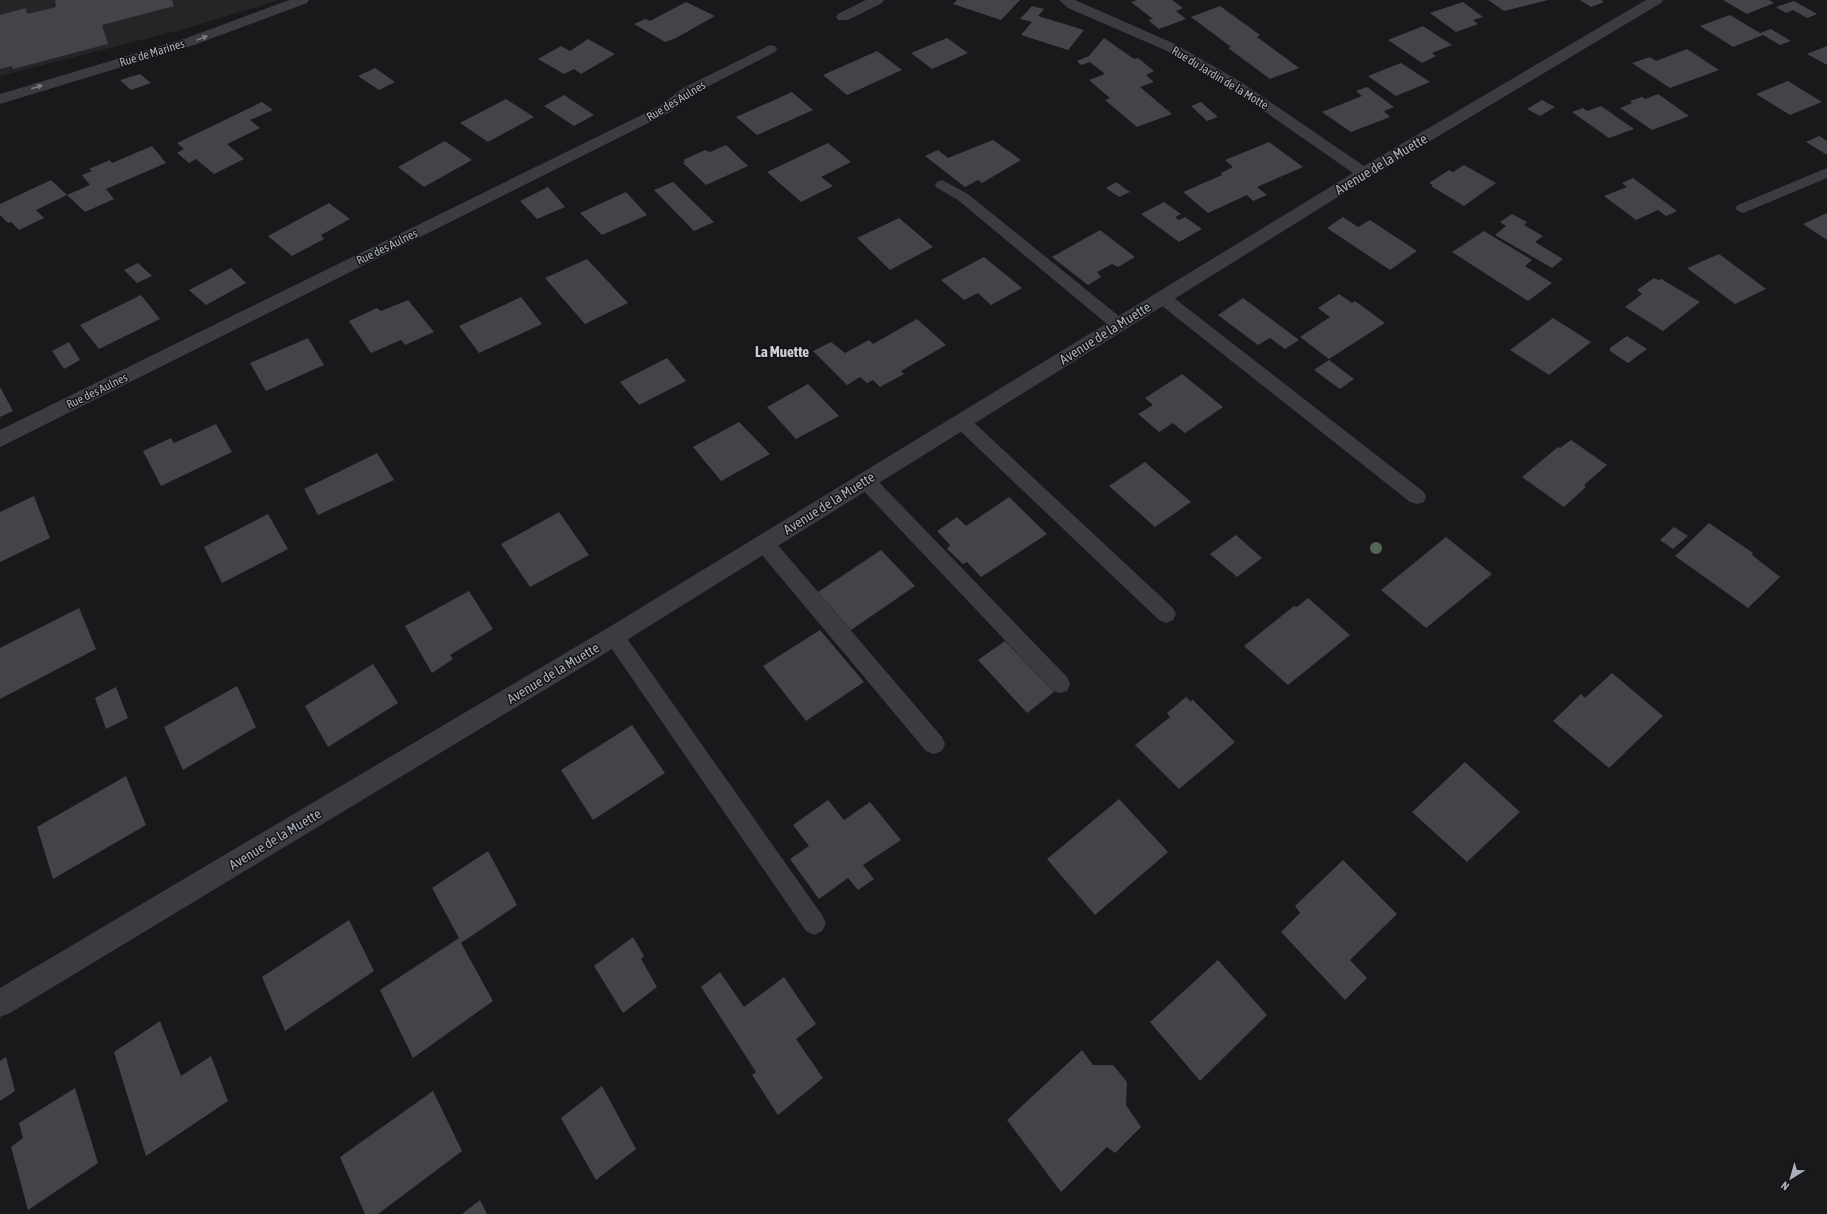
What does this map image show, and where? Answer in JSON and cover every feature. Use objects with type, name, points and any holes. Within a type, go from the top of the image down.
[{"type":"street","name":"Rue de Marines","points":[[0,98],[189,42],[302,0]]},
{"type":"street","points":[[843,17],[877,0]]},
{"type":"street","name":"Rue du Jardin de la Motte","points":[[1066,0],[1073,5],[1170,47],[1236,85],[1364,173]]},
{"type":"street","name":"Avenue de la Muette","points":[[0,1003],[614,636],[1364,173],[1656,0]]},
{"type":"street","name":"Rue des Aulnes","points":[[0,439],[665,109],[688,92],[770,49]]},
{"type":"lane","points":[[1743,208],[1827,173]]},
{"type":"lane","points":[[942,185],[963,197],[1118,325]]},
{"type":"lane","points":[[1163,298],[1417,497]]},
{"type":"lane","points":[[962,422],[1166,614]]},
{"type":"lane","points":[[866,481],[1060,684]]},
{"type":"lane","points":[[764,543],[934,744]]},
{"type":"lane","points":[[614,636],[814,923]]},
{"type":"shaded area","points":[[0,0],[279,0],[184,29],[0,76]]},
{"type":"building","points":[[55,0],[172,0],[174,6],[102,25],[108,44],[13,69],[12,66],[0,69],[0,15],[26,8],[27,14],[56,7]]},
{"type":"building","points":[[957,0],[1020,0],[1001,20],[953,4]]},
{"type":"building","points":[[1137,0],[1172,0],[1183,8],[1176,11],[1186,19],[1159,29],[1148,20],[1153,19],[1131,2]]},
{"type":"building","points":[[1488,0],[1548,0],[1504,11]]},
{"type":"building","points":[[1580,0],[1601,0],[1604,2],[1591,7]]},
{"type":"building","points":[[1723,0],[1769,0],[1774,3],[1747,14]]},
{"type":"building","points":[[1794,1],[1817,14],[1807,18],[1793,10],[1786,13],[1776,7]]},
{"type":"building","points":[[686,2],[715,16],[676,38],[665,42],[634,24],[645,19],[650,21]]},
{"type":"building","points":[[1463,2],[1483,17],[1473,20],[1478,24],[1456,32],[1430,13]]},
{"type":"building","points":[[1032,6],[1044,9],[1038,16],[1084,30],[1068,50],[1021,35],[1032,22],[1020,19]]},
{"type":"building","points":[[1220,6],[1260,35],[1257,37],[1299,68],[1270,79],[1228,48],[1231,47],[1191,17]]},
{"type":"building","points":[[1730,15],[1760,33],[1771,29],[1791,41],[1780,45],[1763,35],[1733,47],[1700,26]]},
{"type":"building","points":[[1423,26],[1452,45],[1432,53],[1436,56],[1422,63],[1388,40]]},
{"type":"building","points":[[947,38],[968,53],[932,69],[911,53]]},
{"type":"building","points":[[1104,38],[1134,59],[1138,58],[1154,71],[1146,75],[1154,82],[1140,87],[1172,114],[1137,127],[1105,100],[1110,98],[1089,80],[1105,74],[1090,62],[1081,65],[1077,61],[1089,56]]},
{"type":"building","points":[[588,39],[615,54],[581,74],[574,69],[564,74],[538,59],[561,46],[570,51]]},
{"type":"building","points":[[1827,46],[1827,65],[1807,54]]},
{"type":"building","points":[[1687,49],[1719,70],[1670,88],[1632,63],[1650,57],[1656,61]]},
{"type":"building","points":[[877,51],[902,70],[847,95],[823,75]]},
{"type":"building","points":[[1401,63],[1430,82],[1396,96],[1368,76]]},
{"type":"building","points":[[375,68],[395,82],[379,90],[358,76]]},
{"type":"building","points":[[140,74],[151,83],[131,90],[120,80]]},
{"type":"building","points":[[1788,81],[1822,102],[1790,115],[1756,94]]},
{"type":"building","points":[[1367,87],[1394,107],[1384,111],[1390,117],[1351,132],[1322,112],[1362,96],[1356,91]]},
{"type":"building","points":[[792,92],[813,110],[757,135],[736,117]]},
{"type":"building","points":[[1658,94],[1689,116],[1652,130],[1620,108],[1632,103],[1630,101],[1642,97],[1645,99]]},
{"type":"building","points":[[564,95],[594,115],[574,126],[544,106]]},
{"type":"building","points":[[506,99],[534,117],[488,142],[460,123]]},
{"type":"building","points":[[1542,100],[1555,107],[1540,116],[1527,109]]},
{"type":"building","points":[[262,102],[273,110],[250,120],[260,128],[227,144],[244,159],[214,174],[196,159],[189,163],[177,153],[184,149],[177,143]]},
{"type":"building","points":[[1201,102],[1218,117],[1207,121],[1191,106]]},
{"type":"building","points":[[1601,106],[1634,129],[1609,138],[1572,112],[1583,108],[1587,111]]},
{"type":"building","points":[[1819,136],[1827,141],[1827,155],[1806,142]]},
{"type":"building","points":[[993,140],[1021,160],[982,183],[978,180],[965,187],[925,156],[938,150],[948,158]]},
{"type":"building","points":[[445,141],[472,160],[424,187],[398,167]]},
{"type":"building","points":[[1269,142],[1303,167],[1257,187],[1267,195],[1253,201],[1247,195],[1208,213],[1183,192],[1222,175],[1221,173],[1233,167],[1225,160]]},
{"type":"building","points":[[828,143],[851,162],[821,177],[833,186],[801,202],[767,172]]},
{"type":"building","points":[[726,145],[748,166],[706,185],[683,163],[685,162],[683,160],[705,150],[710,152]]},
{"type":"building","points":[[152,146],[166,163],[106,189],[114,199],[85,212],[67,195],[90,185],[82,175],[92,171],[89,169],[110,160],[112,163]]},
{"type":"building","points":[[1464,165],[1496,183],[1464,206],[1431,186],[1433,185],[1429,183],[1449,170],[1453,172]]},
{"type":"building","points":[[1633,178],[1677,211],[1666,216],[1658,210],[1636,220],[1604,196],[1627,187],[1622,183]]},
{"type":"building","points":[[51,180],[67,195],[36,210],[44,218],[19,230],[11,222],[8,223],[0,215],[0,204]]},
{"type":"building","points":[[673,182],[714,222],[694,231],[654,190]]},
{"type":"building","points":[[1116,182],[1130,192],[1119,197],[1106,188]]},
{"type":"building","points":[[548,187],[565,207],[537,219],[520,201]]},
{"type":"building","points":[[626,192],[647,215],[602,235],[580,213]]},
{"type":"building","points":[[1164,202],[1181,214],[1175,217],[1179,220],[1185,217],[1202,229],[1179,242],[1141,214]]},
{"type":"building","points":[[329,203],[350,219],[321,235],[324,239],[292,256],[268,236]]},
{"type":"building","points":[[1827,213],[1827,240],[1803,224]]},
{"type":"building","points":[[1512,214],[1527,222],[1524,225],[1543,236],[1535,242],[1563,259],[1552,268],[1495,235],[1506,226],[1500,222]]},
{"type":"building","points":[[1343,217],[1358,227],[1370,220],[1417,251],[1390,270],[1327,228]]},
{"type":"building","points":[[899,218],[933,247],[890,270],[857,238]]},
{"type":"building","points":[[1100,230],[1135,257],[1118,267],[1112,264],[1097,272],[1101,277],[1088,285],[1052,257]]},
{"type":"building","points":[[1484,231],[1532,260],[1525,266],[1552,283],[1528,301],[1452,252]]},
{"type":"building","points":[[1719,254],[1766,289],[1735,304],[1687,268]]},
{"type":"building","points":[[984,257],[1022,288],[991,305],[978,293],[964,300],[941,280]]},
{"type":"building","points":[[587,259],[628,303],[585,324],[545,278]]},
{"type":"building","points":[[138,263],[152,276],[137,283],[124,270]]},
{"type":"building","points":[[231,268],[246,283],[206,305],[189,290]]},
{"type":"building","points":[[1654,278],[1658,280],[1661,279],[1700,302],[1663,331],[1625,307],[1642,294],[1637,290]]},
{"type":"building","points":[[1339,294],[1352,303],[1355,301],[1385,323],[1329,359],[1300,337],[1330,317],[1318,308]]},
{"type":"building","points":[[141,295],[160,319],[99,349],[80,325]]},
{"type":"building","points":[[521,297],[542,324],[479,353],[459,326]]},
{"type":"building","points":[[1243,298],[1299,340],[1285,349],[1270,338],[1258,345],[1218,315]]},
{"type":"building","points":[[408,300],[434,332],[405,345],[401,340],[371,353],[349,321],[377,308],[381,311]]},
{"type":"building","points":[[1553,318],[1591,342],[1549,375],[1510,350]]},
{"type":"building","points":[[917,319],[946,345],[901,371],[904,374],[880,387],[873,380],[867,383],[860,377],[847,385],[813,351],[831,342],[845,353],[869,340],[873,344]]},
{"type":"building","points":[[1627,336],[1647,349],[1628,363],[1610,351],[1610,348]]},
{"type":"building","points":[[308,338],[324,365],[266,391],[250,363]]},
{"type":"building","points":[[69,342],[80,360],[64,369],[52,351]]},
{"type":"building","points":[[667,358],[686,381],[639,405],[620,382]]},
{"type":"building","points":[[1329,360],[1354,379],[1340,389],[1314,370]]},
{"type":"building","points":[[1182,374],[1223,407],[1185,433],[1173,423],[1159,432],[1138,414],[1153,405],[1145,398]]},
{"type":"building","points":[[808,384],[839,416],[796,439],[767,407]]},
{"type":"building","points":[[0,387],[13,411],[0,417]]},
{"type":"building","points":[[739,422],[770,454],[721,481],[693,447]]},
{"type":"building","points":[[216,424],[232,452],[161,486],[143,451],[171,438],[174,443]]},
{"type":"building","points":[[1571,440],[1607,465],[1584,485],[1586,487],[1564,507],[1522,477],[1558,447],[1560,448]]},
{"type":"building","points":[[377,453],[394,480],[318,515],[304,489]]},
{"type":"building","points":[[1145,462],[1191,502],[1155,527],[1109,486]]},
{"type":"building","points":[[34,496],[50,538],[0,562],[0,512]]},
{"type":"building","points":[[1009,497],[1047,534],[981,577],[967,562],[963,564],[947,549],[950,545],[937,531],[957,517],[966,526]]},
{"type":"building","points":[[559,512],[589,555],[530,587],[501,544]]},
{"type":"building","points":[[268,514],[288,549],[222,583],[204,547]]},
{"type":"building","points":[[1709,523],[1753,553],[1752,555],[1780,577],[1748,608],[1675,556]]},
{"type":"building","points":[[1674,527],[1688,536],[1673,549],[1660,540]]},
{"type":"building","points":[[1236,535],[1262,558],[1237,577],[1210,554]]},
{"type":"building","points":[[1446,537],[1492,574],[1426,628],[1381,590]]},
{"type":"building","points":[[881,550],[915,586],[851,630],[818,592]]},
{"type":"building","points":[[469,591],[493,629],[450,655],[453,659],[432,673],[405,626]]},
{"type":"building","points":[[1308,598],[1350,635],[1288,685],[1244,646],[1294,606],[1297,607]]},
{"type":"building","points":[[79,608],[96,649],[0,699],[0,648]]},
{"type":"building","points":[[820,630],[864,682],[806,721],[763,666]]},
{"type":"building","points":[[1005,641],[1054,692],[1027,713],[978,660]]},
{"type":"building","points":[[373,664],[398,703],[328,747],[305,706]]},
{"type":"building","points":[[1612,673],[1663,716],[1609,768],[1553,721],[1581,694],[1585,698]]},
{"type":"building","points":[[237,686],[256,727],[183,770],[164,727]]},
{"type":"building","points":[[116,687],[128,718],[106,729],[95,698]]},
{"type":"building","points":[[1186,697],[1191,702],[1192,699],[1235,742],[1179,789],[1135,745],[1170,717],[1167,713]]},
{"type":"building","points":[[632,725],[665,773],[593,820],[561,770]]},
{"type":"building","points":[[1465,762],[1520,812],[1467,862],[1412,812]]},
{"type":"building","points":[[126,776],[146,825],[53,879],[37,827]]},
{"type":"building","points":[[1119,799],[1168,852],[1095,915],[1047,859]]},
{"type":"building","points":[[828,800],[844,820],[870,802],[901,840],[863,865],[874,879],[858,890],[848,878],[819,899],[790,859],[809,846],[793,825]]},
{"type":"building","points":[[488,851],[517,905],[461,943],[493,1001],[413,1058],[380,990],[459,938],[432,888]]},
{"type":"building","points":[[1343,860],[1397,914],[1350,960],[1367,978],[1345,1000],[1281,932],[1300,913],[1295,906]]},
{"type":"building","points":[[349,920],[374,971],[285,1031],[262,977]]},
{"type":"building","points":[[633,937],[644,956],[641,959],[657,987],[623,1013],[594,966]]},
{"type":"building","points":[[1218,960],[1267,1015],[1200,1081],[1150,1022]]},
{"type":"building","points":[[720,972],[744,1007],[784,977],[816,1024],[796,1039],[823,1078],[778,1115],[752,1075],[756,1072],[701,987]]},
{"type":"building","points":[[160,1021],[181,1076],[211,1056],[228,1101],[146,1156],[114,1052]]},
{"type":"building","points":[[1082,1050],[1093,1065],[1113,1065],[1127,1082],[1126,1105],[1141,1127],[1115,1153],[1107,1147],[1061,1192],[1007,1120]]},
{"type":"building","points":[[6,1057],[15,1091],[0,1101],[0,1061]]},
{"type":"building","points":[[602,1086],[636,1149],[596,1180],[561,1118]]},
{"type":"building","points":[[75,1088],[98,1163],[28,1210],[11,1147],[23,1138],[19,1123]]},
{"type":"building","points":[[433,1091],[462,1151],[378,1214],[365,1214],[340,1157]]},
{"type":"building","points":[[480,1200],[487,1214],[462,1214]]},
{"type":"district","name":"La Muette","points":[[782,352]]}]
